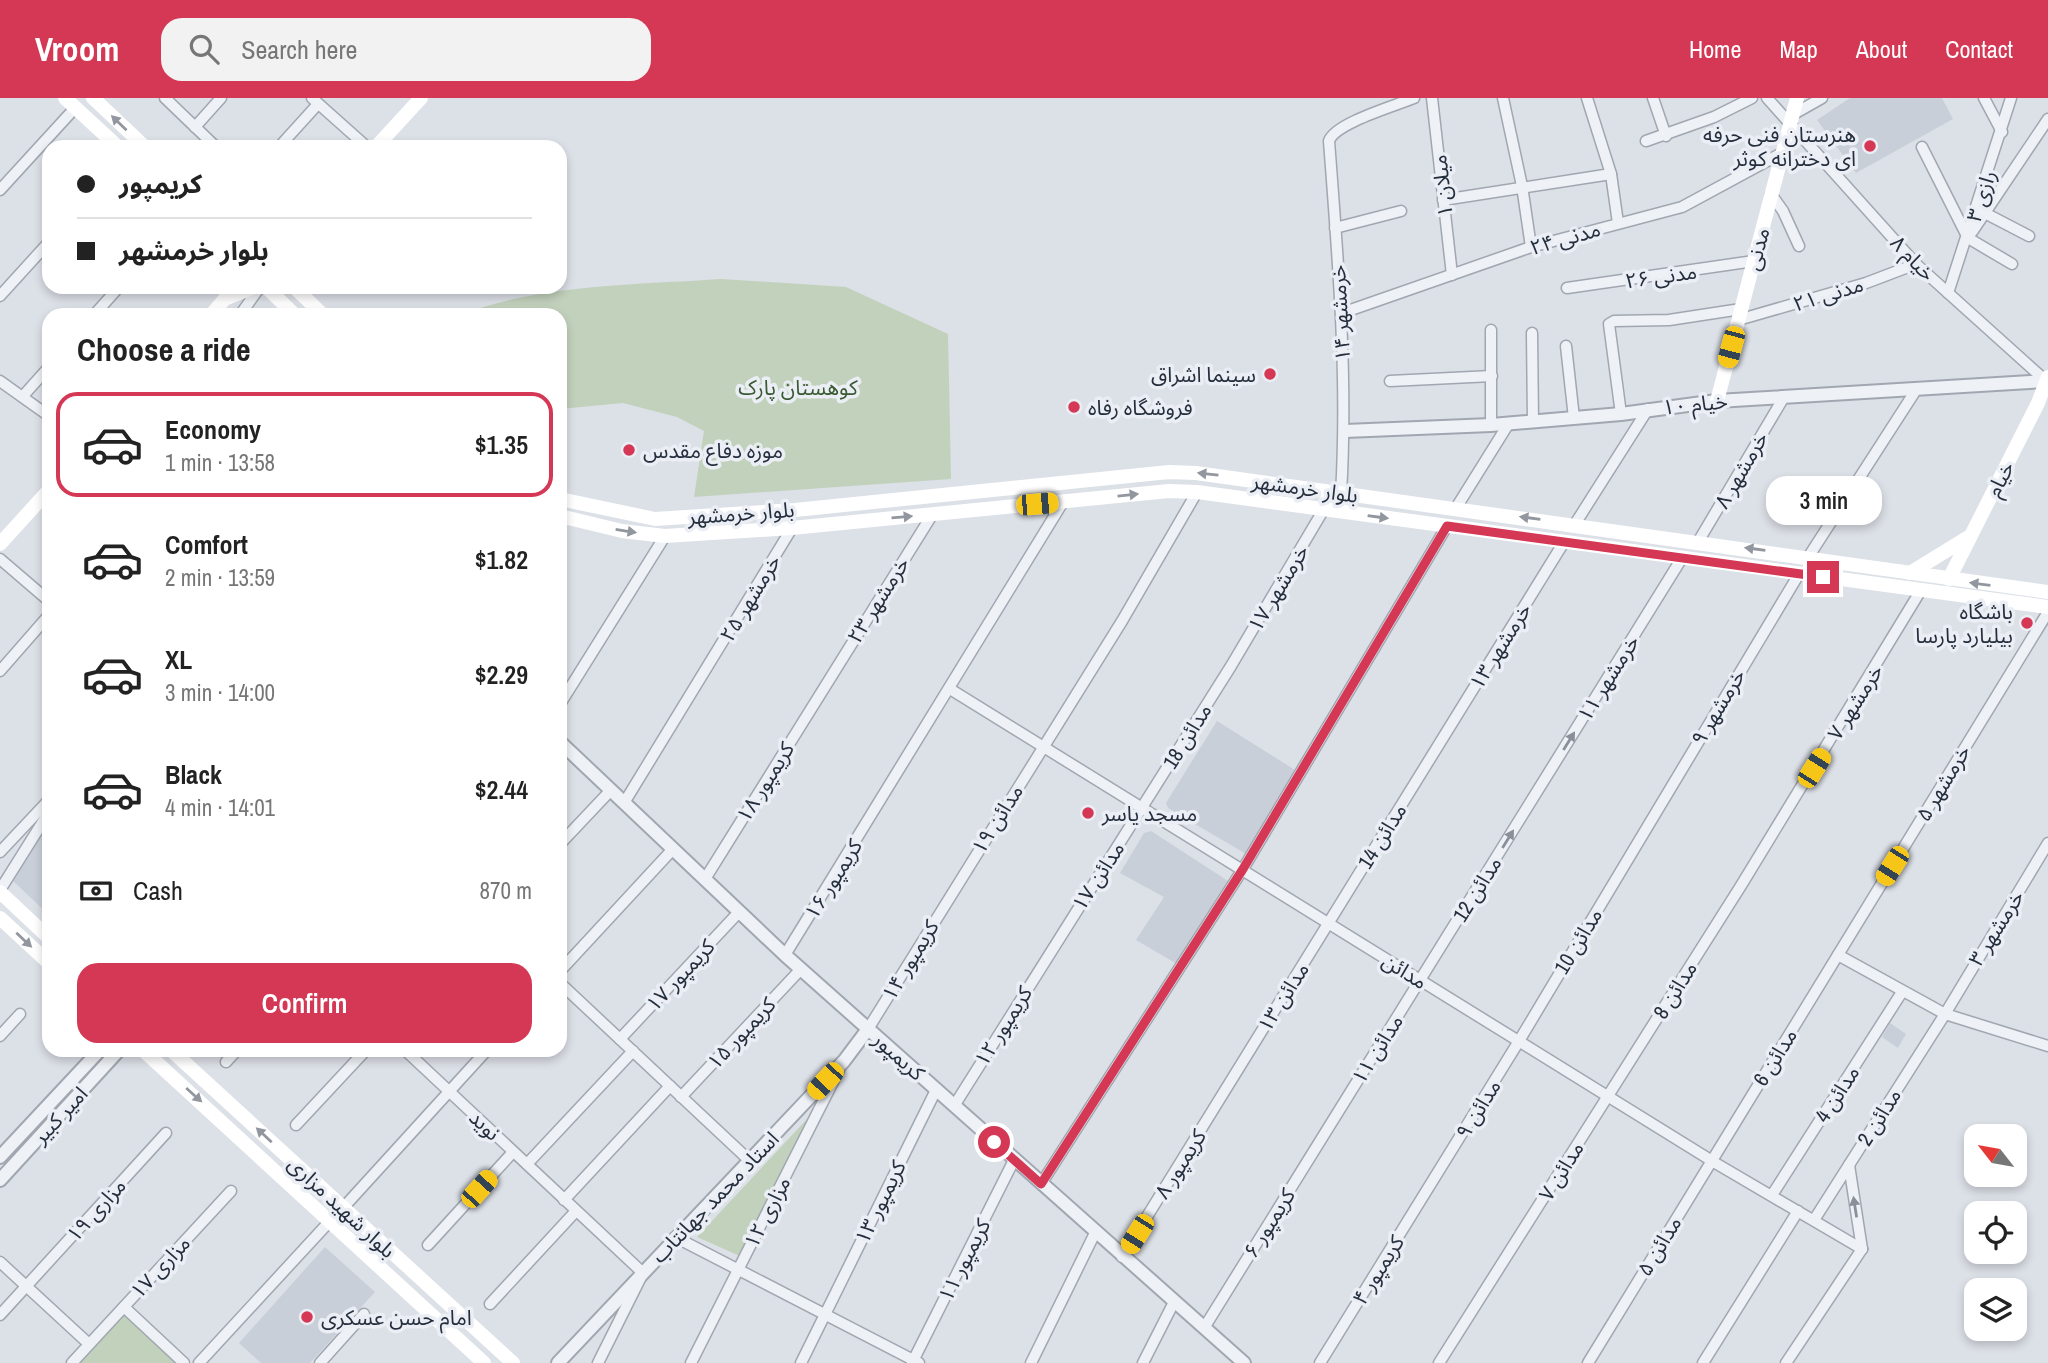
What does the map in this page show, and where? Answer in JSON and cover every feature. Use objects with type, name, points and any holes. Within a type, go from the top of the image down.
[{"type":"main road","points":[[382,140],[421,98]]},
{"type":"main road","name":"مدنی","points":[[1717,401],[1797,98]]},
{"type":"main road","points":[[97,99],[138,140]]},
{"type":"main road","points":[[70,103],[110,140]]},
{"type":"main road","points":[[217,308],[229,294]]},
{"type":"main road","points":[[273,294],[288,308]]},
{"type":"main road","points":[[302,294],[316,308]]},
{"type":"main road","name":"خیام","points":[[1949,579],[2043,406],[2047,379]]},
{"type":"main road","name":"بلوار خرمشهر","points":[[567,500],[655,519],[855,504],[1169,472],[1220,475],[1341,494],[1809,556],[2048,592]]},
{"type":"main road","name":"بلوار خرمشهر","points":[[567,518],[622,531],[664,536],[792,528],[1169,491],[1197,492],[1921,590],[2048,610]]},
{"type":"main road","points":[[0,544],[42,498]]},
{"type":"main road","points":[[855,504],[856,522]]},
{"type":"main road","points":[[1633,551],[1640,534]]},
{"type":"main road","points":[[1909,573],[1971,536]]},
{"type":"main road","points":[[0,891],[42,931]]},
{"type":"main road","points":[[0,918],[42,957]]},
{"type":"main road","name":"بلوار شهید مزاری","points":[[151,1057],[484,1363]]},
{"type":"main road","name":"بلوار شهید مزاری","points":[[179,1057],[513,1363]]},
{"type":"main road","points":[[405,1291],[418,1277]]},
{"type":"street","points":[[165,98],[206,138]]},
{"type":"street","points":[[195,127],[221,98]]},
{"type":"street","name":"خرمشهر ۱۴","points":[[1341,494],[1345,431],[1342,313],[1329,141],[1333,133],[1414,98]]},
{"type":"street","name":"میلان ۱","points":[[1433,98],[1452,275]]},
{"type":"street","points":[[1503,98],[1522,186],[1531,247]]},
{"type":"street","points":[[1587,98],[1611,174],[1618,223]]},
{"type":"street","points":[[1653,98],[1666,136]]},
{"type":"street","points":[[1646,141],[1666,136],[1752,98]]},
{"type":"street","name":"خیام ۸","points":[[1767,98],[1791,120],[1916,264],[2047,379]]},
{"type":"street","points":[[1791,120],[1822,98]]},
{"type":"street","points":[[1984,98],[2002,132]]},
{"type":"street","name":"رازی ۳","points":[[1948,293],[1980,211],[2011,98]]},
{"type":"street","points":[[284,140],[315,101],[359,140]]},
{"type":"street","points":[[0,190],[70,103]]},
{"type":"street","points":[[2029,236],[1980,211],[2048,119]]},
{"type":"street","points":[[1922,147],[1968,238],[2012,264]]},
{"type":"street","name":"مدنی ۲۴","points":[[1342,313],[1531,247],[1682,206],[1782,153]]},
{"type":"street","points":[[1443,200],[1611,174]]},
{"type":"street","points":[[1771,194],[1783,211],[1798,246]]},
{"type":"street","points":[[1335,228],[1401,211]]},
{"type":"street","points":[[0,296],[42,250]]},
{"type":"street","name":"مدنی ۲۶","points":[[1567,288],[1754,261]]},
{"type":"street","name":"مدنی ۲۱","points":[[1620,414],[1609,324],[1614,321],[1740,315],[1866,283],[1916,264]]},
{"type":"street","points":[[100,308],[113,294]]},
{"type":"street","points":[[1491,330],[1491,425]]},
{"type":"street","points":[[1532,333],[1533,422]]},
{"type":"street","points":[[1566,346],[1574,418]]},
{"type":"street","points":[[23,396],[42,375]]},
{"type":"street","points":[[1390,381],[1492,376]]},
{"type":"street","name":"خیام ۱۰","points":[[1345,431],[1533,422],[1717,401],[1916,390],[2047,379]]},
{"type":"street","points":[[0,381],[42,411]]},
{"type":"street","points":[[1809,556],[1916,390]]},
{"type":"street","name":"خرمشهر ۸","points":[[1698,542],[1784,397]]},
{"type":"street","points":[[1575,524],[1648,409]]},
{"type":"street","points":[[1457,508],[1509,423]]},
{"type":"street","name":"مدائن ۱۹","points":[[952,892],[1122,621],[1197,492]]},
{"type":"street","name":"کریمپور ۱۶","points":[[786,955],[1063,502]]},
{"type":"street","name":"خرمشهر ۱۷","points":[[1231,666],[1324,509]]},
{"type":"street","name":"خرمشهر ۲۳","points":[[825,685],[932,515]]},
{"type":"street","points":[[1041,1184],[1243,869],[1447,526]]},
{"type":"street","name":"خرمشهر ۲۵","points":[[624,803],[792,528]]},
{"type":"street","points":[[567,693],[664,536]]},
{"type":"street","name":"خرمشهر ۱۳","points":[[1436,750],[1564,542]]},
{"type":"street","name":"خرمشهر ۱۱","points":[[1533,799],[1682,558]]},
{"type":"street","points":[[0,559],[42,595]]},
{"type":"street","name":"خرمشهر ۹","points":[[1637,841],[1799,574]]},
{"type":"street","name":"خرمشهر ۷","points":[[1742,884],[1921,590]]},
{"type":"street","name":"خرمشهر ۵","points":[[1838,955],[2048,610]]},
{"type":"street","points":[[0,671],[42,623]]},
{"type":"street","name":"مدائن 18","points":[[1142,806],[1231,666]]},
{"type":"street","name":"کریمپور ۱۸","points":[[705,879],[825,685]]},
{"type":"street","name":"مدائن","points":[[950,689],[1711,1160],[1862,1249]]},
{"type":"street","name":"کریمپور","points":[[567,749],[801,969],[1244,1363]]},
{"type":"street","name":"مدائن 14","points":[[1329,923],[1436,750]]},
{"type":"street","points":[[567,837],[611,790]]},
{"type":"street","name":"مدائن 12","points":[[1420,980],[1533,799]]},
{"type":"street","name":"مدائن ۱۷","points":[[1053,946],[1142,806]]},
{"type":"street","points":[[0,852],[42,807]]},
{"type":"street","points":[[0,891],[42,823]]},
{"type":"street","name":"مدائن 10","points":[[1520,1041],[1637,841]]},
{"type":"street","name":"خرمشهر ۳","points":[[1945,1014],[2048,843]]},
{"type":"street","points":[[567,963],[673,849]]},
{"type":"street","name":"مدائن 8","points":[[1608,1096],[1742,884]]},
{"type":"street","name":"کریمپور ۱۴","points":[[868,1029],[952,892]]},
{"type":"street","name":"کریمپور ۱۷","points":[[620,1039],[739,912]]},
{"type":"street","name":"مدائن ۱۳","points":[[1238,1070],[1329,923]]},
{"type":"street","name":"کریمپور ۱۲","points":[[954,1106],[1053,946]]},
{"type":"street","points":[[1838,955],[1945,1014],[2048,1046]]},
{"type":"street","name":"مدائن 6","points":[[1711,1160],[1838,955]]},
{"type":"street","name":"کریمپور ۱۵","points":[[681,1097],[801,969]]},
{"type":"street","name":"مدائن ۱۱","points":[[1335,1118],[1420,980]]},
{"type":"street","points":[[567,990],[750,1161]]},
{"type":"street","name":"مدائن 4","points":[[1772,1195],[1902,992]]},
{"type":"street","points":[[0,1035],[20,1014]]},
{"type":"street","name":"مدائن 2","points":[[1814,1220],[1945,1014]]},
{"type":"street","name":"استاد محمد جهانتاب","points":[[558,1363],[844,1061],[868,1029]]},
{"type":"street","name":"مدائن ۹","points":[[1436,1176],[1520,1041]]},
{"type":"street","points":[[527,1164],[633,1051]]},
{"type":"street","points":[[0,1157],[93,1057]]},
{"type":"street","name":"امیر کبیر","points":[[0,1180],[113,1057]]},
{"type":"street","points":[[226,1062],[231,1057]]},
{"type":"street","points":[[296,1125],[359,1057]]},
{"type":"street","name":"نوید","points":[[413,1057],[643,1273]]},
{"type":"street","points":[[342,1208],[481,1057]]},
{"type":"street","name":"مزاری ۱۲","points":[[691,1363],[844,1061]]},
{"type":"street","name":"کریمپور ۸","points":[[1122,1257],[1238,1070]]},
{"type":"street","points":[[564,1200],[670,1086]]},
{"type":"street","name":"کریمپور ۱۳","points":[[801,1363],[936,1090]]},
{"type":"street","name":"مدائن ۷","points":[[1438,1363],[1608,1096]]},
{"type":"street","name":"کریمپور ۶","points":[[1204,1328],[1335,1118]]},
{"type":"street","name":"مزاری ۱۹","points":[[0,1315],[166,1133]]},
{"type":"street","points":[[428,1245],[513,1152]]},
{"type":"street","name":"کریمپور ۱۱","points":[[915,1362],[1014,1160]]},
{"type":"street","name":"مدائن ۵","points":[[1588,1363],[1711,1160]]},
{"type":"street","points":[[1786,1363],[1862,1249],[1849,1165]]},
{"type":"street","name":"کریمپور ۴","points":[[1320,1363],[1436,1176]]},
{"type":"street","name":"مزاری ۱۷","points":[[72,1363],[230,1191]]},
{"type":"street","points":[[490,1304],[576,1211]]},
{"type":"street","points":[[1703,1363],[1798,1211]]},
{"type":"street","points":[[199,1363],[330,1221]]},
{"type":"street","points":[[1031,1363],[1095,1233]]},
{"type":"street","points":[[675,1237],[915,1362]]},
{"type":"street","points":[[0,1262],[89,1344]]},
{"type":"street","points":[[598,1363],[643,1273]]},
{"type":"street","points":[[1143,1363],[1174,1302]]},
{"type":"street","points":[[124,1307],[184,1363]]},
{"type":"street","points":[[320,1363],[364,1314]]},
{"type":"shaded area","name":"هنرستان فنی حرفه ای دخترانه کوثر","points":[[1850,98],[1942,98],[1953,119],[1856,173],[1817,120]]},
{"type":"shaded area","points":[[1217,721],[1295,770],[1246,854],[1168,808],[1166,803]]},
{"type":"shaded area","points":[[1151,831],[1228,881],[1177,964],[1136,940],[1164,897],[1120,873],[1144,833]]},
{"type":"shaded area","points":[[42,833],[42,908],[11,879]]},
{"type":"shaded area","points":[[1890,1023],[1906,1034],[1898,1048],[1882,1037]]},
{"type":"shaded area","name":"امام حسن عسکری","points":[[325,1247],[375,1292],[310,1363],[261,1363],[239,1343]]},
{"type":"green space","name":"کوهستان پارک","points":[[721,279],[846,287],[948,334],[951,479],[694,497],[704,431],[677,417],[623,403],[567,408],[567,308],[481,308],[523,297],[567,294],[567,291]]},
{"type":"green space","points":[[808,1118],[742,1257],[697,1237]]},
{"type":"green space","points":[[124,1314],[176,1361],[79,1363]]},
{"type":"place","name":"هنرستان فنی حرفه ای دخترانه کوثر","points":[[1870,146]]},
{"type":"place","name":"سینما اشراق","points":[[1270,374]]},
{"type":"place","name":"فروشگاه رفاه","points":[[1074,407]]},
{"type":"place","name":"موزه دفاع مقدس","points":[[629,450]]},
{"type":"place","name":"باشگاه بیلیارد پارسا","points":[[2027,623]]},
{"type":"place","name":"مسجد یاسر","points":[[1088,813]]},
{"type":"place","name":"امام حسن عسکری","points":[[307,1317]]},
{"type":"route","points":[[994,1142],[1041,1184],[1243,869],[1447,526],[1823,577]]}]
